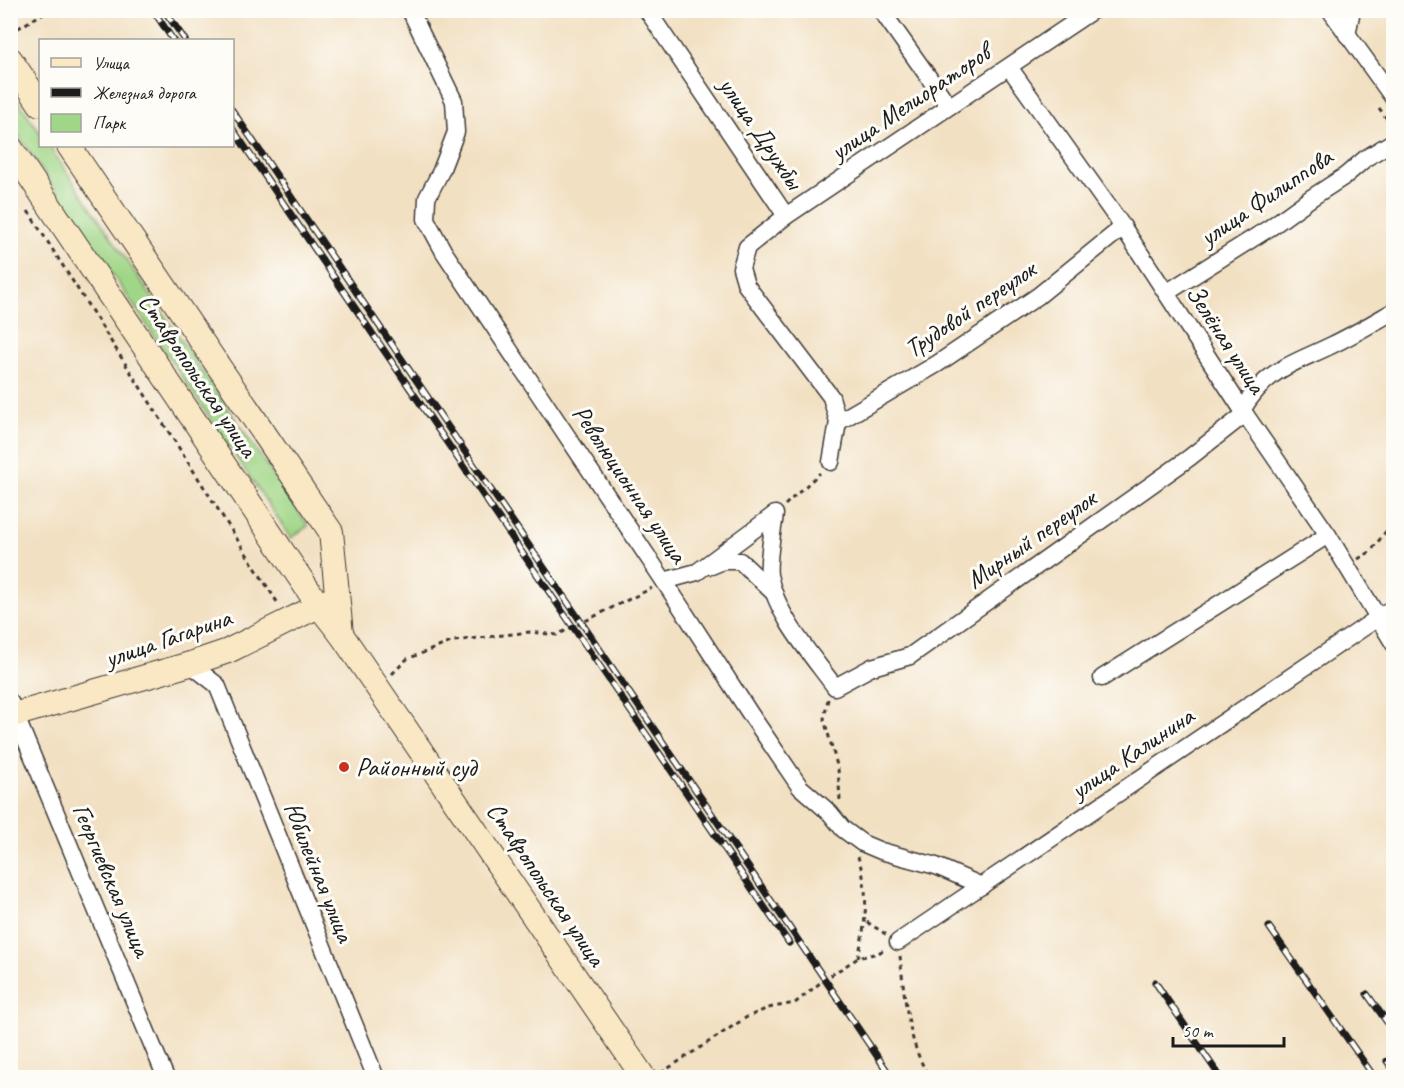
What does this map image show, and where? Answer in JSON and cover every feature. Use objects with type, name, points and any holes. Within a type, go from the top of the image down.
[{"type":"main road","points":[[10,59],[39,102]]},
{"type":"main road","name":"Ставропольская улица","points":[[10,147],[328,601],[341,634],[644,1077]]},
{"type":"main road","name":"Ставропольская улица","points":[[70,147],[331,532],[328,601]]},
{"type":"main road","name":"улица Гагарина","points":[[12,711],[190,664],[228,651],[328,601]]},
{"type":"street","name":"Революционная улица","points":[[410,10],[454,101],[456,132],[441,171],[427,198],[426,219],[444,252],[800,786],[830,813],[843,829],[862,843],[881,851],[936,866],[982,886]]},
{"type":"street","name":"улица Дружбы","points":[[647,10],[786,216],[747,248],[741,268],[746,285],[831,397],[838,422],[831,462]]},
{"type":"street","points":[[881,10],[949,106]]},
{"type":"street","name":"улица Мелиораторов","points":[[786,216],[1093,10]]},
{"type":"street","points":[[1330,10],[1394,99]]},
{"type":"street","points":[[1347,36],[1352,10]]},
{"type":"street","name":"Зелёная улица","points":[[1009,67],[1124,227],[1243,412],[1328,535],[1394,644]]},
{"type":"street","name":"улица Филиппова","points":[[1166,293],[1271,227],[1345,176],[1366,158],[1394,141]]},
{"type":"street","name":"Трудовой переулок","points":[[838,422],[937,364],[1038,296],[1124,227]]},
{"type":"street","name":"Мирный переулок","points":[[776,596],[790,625],[835,687],[872,668],[910,656],[1189,458],[1243,412],[1251,396],[1280,369],[1330,346],[1394,311]]},
{"type":"street","points":[[697,572],[775,514]]},
{"type":"street","points":[[775,514],[769,573],[776,596]]},
{"type":"street","points":[[1102,678],[1328,535]]},
{"type":"street","points":[[664,581],[697,572],[723,561],[740,561],[756,574],[776,596]]},
{"type":"street","name":"улица Калинина","points":[[898,942],[1394,607]]},
{"type":"street","points":[[190,664],[217,685],[228,651]]},
{"type":"street","name":"Юбилейная улица","points":[[217,685],[376,1077]]},
{"type":"street","name":"Георгиевская улица","points":[[12,711],[166,1077]]},
{"type":"path","points":[[10,33],[50,10]]},
{"type":"path","points":[[23,203],[289,622]]},
{"type":"path","points":[[775,514],[831,462]]},
{"type":"path","points":[[1346,566],[1370,552],[1394,521]]},
{"type":"path","points":[[378,688],[407,659],[454,641],[529,632],[557,635],[664,581]]},
{"type":"path","points":[[866,922],[898,942]]},
{"type":"path","points":[[655,1077],[747,1017],[768,1008],[795,1004],[825,979],[858,958],[878,953],[898,942]]},
{"type":"path","points":[[898,942],[906,1009],[923,1067],[931,1077]]},
{"type":"green space","points":[[10,89],[39,132],[39,147],[50,147],[308,526],[291,538],[11,124]]},
{"type":"railway","points":[[153,10],[172,39]]},
{"type":"railway","points":[[164,10],[184,39]]},
{"type":"railway","points":[[234,113],[892,1078]]},
{"type":"railway","points":[[234,131],[789,943]]},
{"type":"railway","points":[[1269,927],[1375,1078]]},
{"type":"railway","points":[[1155,982],[1221,1078]]},
{"type":"railway","points":[[1367,994],[1394,1032]]},
{"type":"railway","points":[[1387,1061],[1394,1070]]},
{"type":"place","name":"Районный суд","points":[[344,767]]}]
